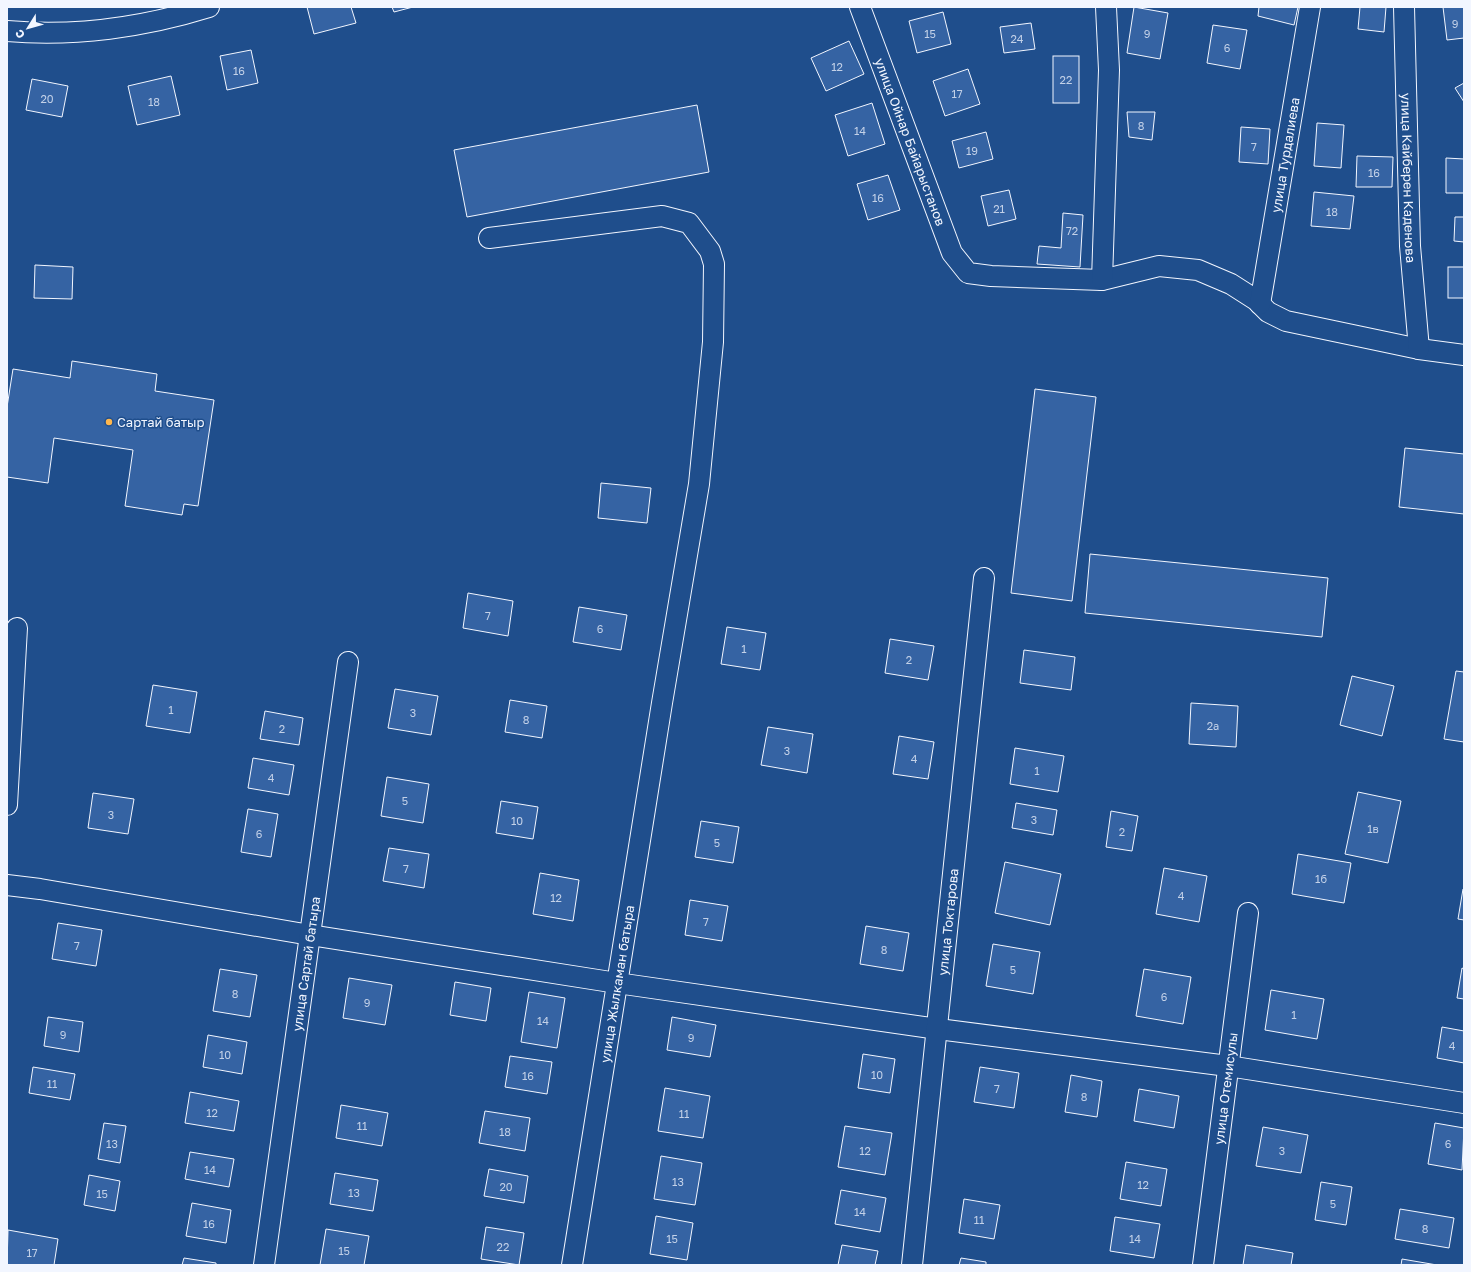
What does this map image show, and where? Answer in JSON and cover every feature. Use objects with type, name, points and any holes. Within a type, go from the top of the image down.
[{"type":"street","points":[[7,31],[35,33],[110,29],[193,12],[209,7]]},
{"type":"street","name":"улица Ойнар Байарыстанов","points":[[860,7],[952,253],[968,273],[991,276],[1102,280]]},
{"type":"street","points":[[1106,7],[1109,70],[1102,280],[1159,266],[1198,270],[1231,284],[1260,304],[1268,312],[1286,321],[1419,349],[1464,355]]},
{"type":"street","name":"улица Турдалиева","points":[[1260,304],[1310,7]]},
{"type":"street","name":"улица Кайберен Каденова","points":[[1404,7],[1410,246],[1419,349]]},
{"type":"street","name":"улица Жылкаман батыра","points":[[489,238],[662,216],[689,222],[710,251],[714,264],[713,342],[699,484],[662,703],[572,1265]]},
{"type":"street","name":"улица Токтарова","points":[[912,1265],[938,1029],[984,578]]},
{"type":"street","points":[[7,805],[17,628]]},
{"type":"street","name":"улица Сартай батыра","points":[[264,1265],[348,662]]},
{"type":"street","points":[[7,885],[40,889],[310,935],[617,983],[938,1029],[1228,1066],[1464,1103]]},
{"type":"street","name":"улица Отемисулы","points":[[1203,1265],[1248,913]]},
{"type":"building","points":[[307,7],[351,7],[356,23],[314,34]]},
{"type":"building","points":[[392,7],[413,7],[394,12]]},
{"type":"building","points":[[1134,7],[1168,13],[1160,59],[1127,53]]},
{"type":"building","points":[[1259,7],[1298,7],[1294,25],[1258,16]]},
{"type":"building","points":[[1360,7],[1386,7],[1384,32],[1358,29]]},
{"type":"building","points":[[1443,7],[1464,7],[1464,38],[1447,40]]},
{"type":"building","points":[[943,12],[951,44],[917,53],[909,21]]},
{"type":"building","points":[[1031,23],[1035,49],[1004,53],[1000,27]]},
{"type":"building","points":[[1213,25],[1247,30],[1240,69],[1207,63]]},
{"type":"building","points":[[849,41],[864,74],[826,91],[811,58]]},
{"type":"building","points":[[251,50],[258,83],[227,90],[220,56]]},
{"type":"building","points":[[1053,56],[1079,56],[1079,103],[1053,103]]},
{"type":"building","points":[[968,69],[980,104],[945,116],[933,81]]},
{"type":"building","points":[[171,76],[180,115],[137,125],[128,86]]},
{"type":"building","points":[[32,79],[68,86],[62,117],[26,110]]},
{"type":"building","points":[[1464,83],[1464,102],[1455,88]]},
{"type":"building","points":[[872,103],[885,144],[848,156],[835,115]]},
{"type":"building","points":[[697,105],[709,172],[467,217],[454,150]]},
{"type":"building","points":[[1127,112],[1155,112],[1152,140],[1129,137]]},
{"type":"building","points":[[1317,123],[1344,125],[1341,168],[1314,166]]},
{"type":"building","points":[[1241,127],[1270,129],[1268,164],[1239,162]]},
{"type":"building","points":[[986,132],[993,159],[959,168],[952,141]]},
{"type":"building","points":[[1357,156],[1393,157],[1392,187],[1356,187]]},
{"type":"building","points":[[1446,158],[1464,159],[1464,193],[1446,193]]},
{"type":"building","points":[[888,175],[900,210],[868,220],[857,184]]},
{"type":"building","points":[[1009,190],[1016,219],[988,226],[981,196]]},
{"type":"building","points":[[1314,192],[1354,196],[1350,229],[1311,226]]},
{"type":"building","points":[[1063,213],[1083,215],[1080,267],[1037,264],[1039,246],[1061,248]]},
{"type":"building","points":[[1455,217],[1464,217],[1464,242],[1454,241]]},
{"type":"building","points":[[35,265],[73,267],[72,299],[34,298]]},
{"type":"building","points":[[1448,267],[1464,267],[1464,298],[1448,298]]},
{"type":"building","name":"Сартай батыр","points":[[72,361],[157,374],[155,391],[214,400],[198,506],[184,504],[182,515],[125,506],[133,450],[54,438],[48,483],[7,477],[7,407],[13,369],[70,378]]},
{"type":"building","points":[[1035,389],[1096,397],[1072,601],[1011,593]]},
{"type":"building","points":[[1405,448],[1464,454],[1464,514],[1399,507]]},
{"type":"building","points":[[601,483],[651,488],[647,523],[598,518]]},
{"type":"building","points":[[1090,554],[1328,578],[1322,637],[1085,613]]},
{"type":"building","points":[[468,593],[513,601],[508,636],[463,628]]},
{"type":"building","points":[[579,607],[627,615],[621,650],[573,642]]},
{"type":"building","points":[[727,627],[766,633],[760,670],[721,664]]},
{"type":"building","points":[[890,639],[934,646],[928,680],[885,673]]},
{"type":"building","points":[[1024,650],[1075,657],[1071,690],[1020,683]]},
{"type":"building","points":[[1456,671],[1464,672],[1464,742],[1444,739]]},
{"type":"building","points":[[1352,676],[1394,686],[1382,736],[1340,725]]},
{"type":"building","points":[[153,685],[197,692],[190,733],[146,726]]},
{"type":"building","points":[[395,689],[438,696],[431,735],[388,728]]},
{"type":"building","points":[[510,700],[547,706],[542,738],[505,732]]},
{"type":"building","points":[[1191,703],[1238,706],[1236,747],[1189,744]]},
{"type":"building","points":[[265,711],[303,718],[299,745],[260,739]]},
{"type":"building","points":[[768,727],[813,734],[807,773],[761,765]]},
{"type":"building","points":[[899,736],[934,742],[928,779],[893,774]]},
{"type":"building","points":[[1015,748],[1064,756],[1058,792],[1010,784]]},
{"type":"building","points":[[253,758],[294,765],[289,795],[248,788]]},
{"type":"building","points":[[387,777],[429,784],[423,823],[381,816]]},
{"type":"building","points":[[1358,792],[1401,801],[1388,863],[1345,854]]},
{"type":"building","points":[[93,793],[134,799],[128,834],[88,828]]},
{"type":"building","points":[[501,801],[538,807],[533,839],[496,833]]},
{"type":"building","points":[[1016,803],[1057,810],[1053,835],[1012,828]]},
{"type":"building","points":[[248,809],[278,814],[271,857],[241,852]]},
{"type":"building","points":[[1111,811],[1138,816],[1132,851],[1106,847]]},
{"type":"building","points":[[701,821],[739,827],[733,863],[695,857]]},
{"type":"building","points":[[389,848],[429,854],[424,888],[383,881]]},
{"type":"building","points":[[1298,854],[1351,863],[1344,903],[1292,894]]},
{"type":"building","points":[[1005,862],[1061,874],[1050,925],[995,913]]},
{"type":"building","points":[[1164,868],[1207,876],[1199,922],[1156,914]]},
{"type":"building","points":[[540,873],[579,880],[573,921],[533,914]]},
{"type":"building","points":[[1464,889],[1464,920],[1458,919]]},
{"type":"building","points":[[690,900],[728,906],[722,941],[685,935]]},
{"type":"building","points":[[58,923],[102,930],[96,966],[52,959]]},
{"type":"building","points":[[866,926],[909,933],[903,971],[860,964]]},
{"type":"building","points":[[993,944],[1040,952],[1033,994],[986,986]]},
{"type":"building","points":[[1462,968],[1464,969],[1464,999],[1457,998]]},
{"type":"building","points":[[220,969],[257,975],[250,1017],[213,1011]]},
{"type":"building","points":[[1144,969],[1191,977],[1183,1024],[1136,1016]]},
{"type":"building","points":[[349,978],[392,985],[385,1025],[343,1018]]},
{"type":"building","points":[[455,982],[491,988],[486,1021],[450,1015]]},
{"type":"building","points":[[1271,990],[1324,999],[1317,1039],[1265,1030]]},
{"type":"building","points":[[529,992],[565,998],[557,1048],[521,1042]]},
{"type":"building","points":[[48,1017],[83,1022],[79,1052],[44,1046]]},
{"type":"building","points":[[672,1017],[716,1025],[710,1057],[667,1050]]},
{"type":"building","points":[[1442,1027],[1464,1031],[1464,1063],[1437,1058]]},
{"type":"building","points":[[208,1035],[247,1042],[242,1074],[203,1067]]},
{"type":"building","points":[[863,1054],[895,1059],[890,1093],[858,1088]]},
{"type":"building","points":[[510,1056],[552,1062],[547,1094],[505,1087]]},
{"type":"building","points":[[33,1067],[75,1074],[70,1100],[29,1093]]},
{"type":"building","points":[[980,1067],[1019,1073],[1014,1108],[974,1102]]},
{"type":"building","points":[[1071,1075],[1102,1081],[1097,1117],[1065,1112]]},
{"type":"building","points":[[665,1088],[710,1096],[703,1138],[658,1131]]},
{"type":"building","points":[[1139,1089],[1179,1096],[1174,1128],[1134,1121]]},
{"type":"building","points":[[190,1092],[239,1101],[234,1131],[185,1123]]},
{"type":"building","points":[[341,1105],[388,1113],[382,1146],[336,1138]]},
{"type":"building","points":[[485,1111],[530,1118],[525,1151],[479,1143]]},
{"type":"building","points":[[104,1123],[126,1126],[120,1163],[98,1159]]},
{"type":"building","points":[[1435,1123],[1464,1128],[1462,1170],[1428,1164]]},
{"type":"building","points":[[845,1126],[892,1133],[885,1175],[838,1167]]},
{"type":"building","points":[[1263,1127],[1308,1135],[1301,1173],[1256,1166]]},
{"type":"building","points":[[190,1152],[234,1159],[229,1187],[185,1179]]},
{"type":"building","points":[[661,1156],[702,1163],[695,1205],[654,1199]]},
{"type":"building","points":[[1126,1162],[1167,1169],[1161,1206],[1120,1199]]},
{"type":"building","points":[[489,1169],[528,1176],[524,1203],[484,1196]]},
{"type":"building","points":[[335,1173],[378,1180],[373,1211],[330,1204]]},
{"type":"building","points":[[89,1175],[120,1181],[115,1211],[84,1205]]},
{"type":"building","points":[[1321,1182],[1352,1187],[1346,1225],[1315,1220]]},
{"type":"building","points":[[841,1190],[886,1198],[880,1232],[835,1224]]},
{"type":"building","points":[[964,1199],[1000,1205],[994,1239],[959,1233]]},
{"type":"building","points":[[192,1203],[231,1210],[226,1243],[186,1236]]},
{"type":"building","points":[[1400,1209],[1454,1218],[1449,1248],[1395,1239]]},
{"type":"building","points":[[656,1216],[693,1223],[687,1260],[650,1254]]},
{"type":"building","points":[[1115,1217],[1160,1224],[1154,1258],[1110,1251]]},
{"type":"building","points":[[486,1227],[524,1233],[519,1265],[481,1259]]},
{"type":"building","points":[[326,1229],[369,1236],[364,1265],[320,1265]]},
{"type":"building","points":[[8,1230],[58,1239],[54,1265],[7,1265]]},
{"type":"building","points":[[842,1245],[878,1251],[875,1265],[838,1265]]},
{"type":"building","points":[[1246,1245],[1293,1253],[1291,1265],[1243,1265]]},
{"type":"building","points":[[184,1258],[216,1263],[216,1265],[182,1265]]},
{"type":"building","points":[[961,1258],[986,1262],[986,1265],[959,1265]]},
{"type":"building","points":[[1402,1259],[1437,1265],[1401,1265]]},
{"type":"place","name":"Сартай батыр","points":[[109,422]]}]
